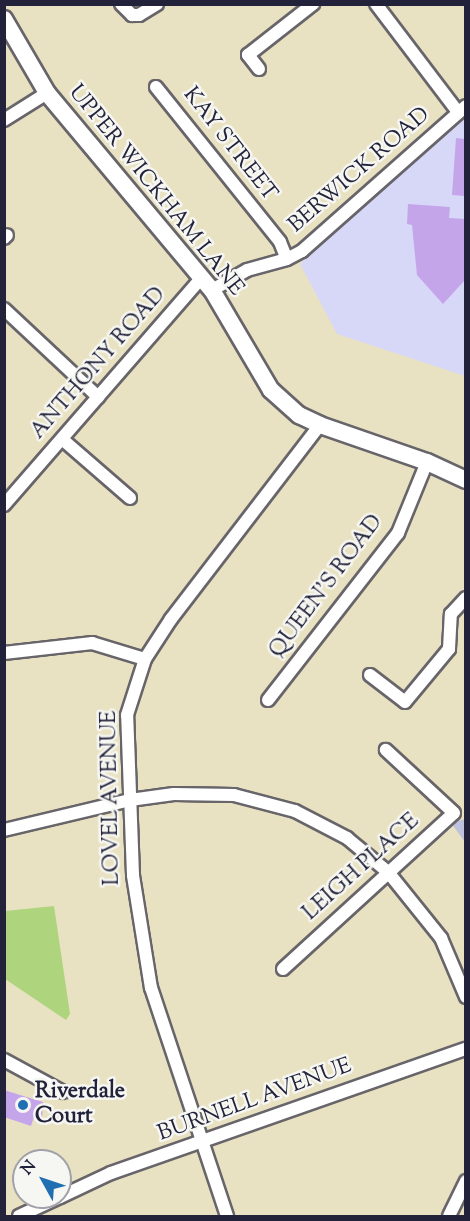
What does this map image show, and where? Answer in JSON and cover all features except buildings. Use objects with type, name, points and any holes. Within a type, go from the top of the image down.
[{"type":"main road","name":"UPPER WICKHAM LANE","points":[[4,19],[47,93],[207,284],[271,390],[299,415],[320,425],[427,462],[465,480]]},
{"type":"street","points":[[121,4],[132,15],[139,15],[157,4]]},
{"type":"street","points":[[259,69],[248,55],[313,4]]},
{"type":"street","points":[[376,4],[462,109]]},
{"type":"street","name":"KAY STREET","points":[[156,87],[280,242],[287,260]]},
{"type":"street","points":[[4,120],[47,93]]},
{"type":"street","name":"BERWICK ROAD","points":[[207,284],[247,270],[287,260],[306,248],[462,109]]},
{"type":"street","name":"ANTHONY ROAD","points":[[6,502],[98,397],[207,284]]},
{"type":"street","points":[[4,309],[98,397]]},
{"type":"street","name":"LOVEL AVENUE","points":[[227,1216],[201,1144],[151,988],[136,909],[127,715],[145,659],[186,598],[320,425]]},
{"type":"street","points":[[62,439],[130,498]]},
{"type":"street","name":"QUEEN'S ROAD","points":[[268,700],[398,532],[427,462]]},
{"type":"street","points":[[370,675],[405,702],[449,649],[451,614],[465,598]]},
{"type":"street","points":[[4,653],[92,643],[145,659]]},
{"type":"street","name":"LEIGH PLACE","points":[[283,969],[454,813],[386,750]]},
{"type":"street","points":[[4,830],[130,800],[208,794],[263,802],[295,811],[339,834],[388,872],[441,938],[465,997]]},
{"type":"street","name":"BURNELL AVENUE","points":[[72,1191],[111,1173],[201,1144],[465,1049]]},
{"type":"street","points":[[4,1060],[63,1092]]},
{"type":"street","points":[[449,1216],[465,1181]]},
{"type":"street","name":"BURNELL AVENUE","points":[[19,1216],[34,1209]]},
{"type":"shaded area","points":[[465,116],[465,376],[337,334],[300,264]]},
{"type":"shaded area","points":[[465,819],[465,842],[451,823]]},
{"type":"green space","points":[[54,906],[70,1014],[66,1020],[5,979],[5,911]]},
{"type":"place","name":"Riverdale Court","points":[[23,1105]]}]
